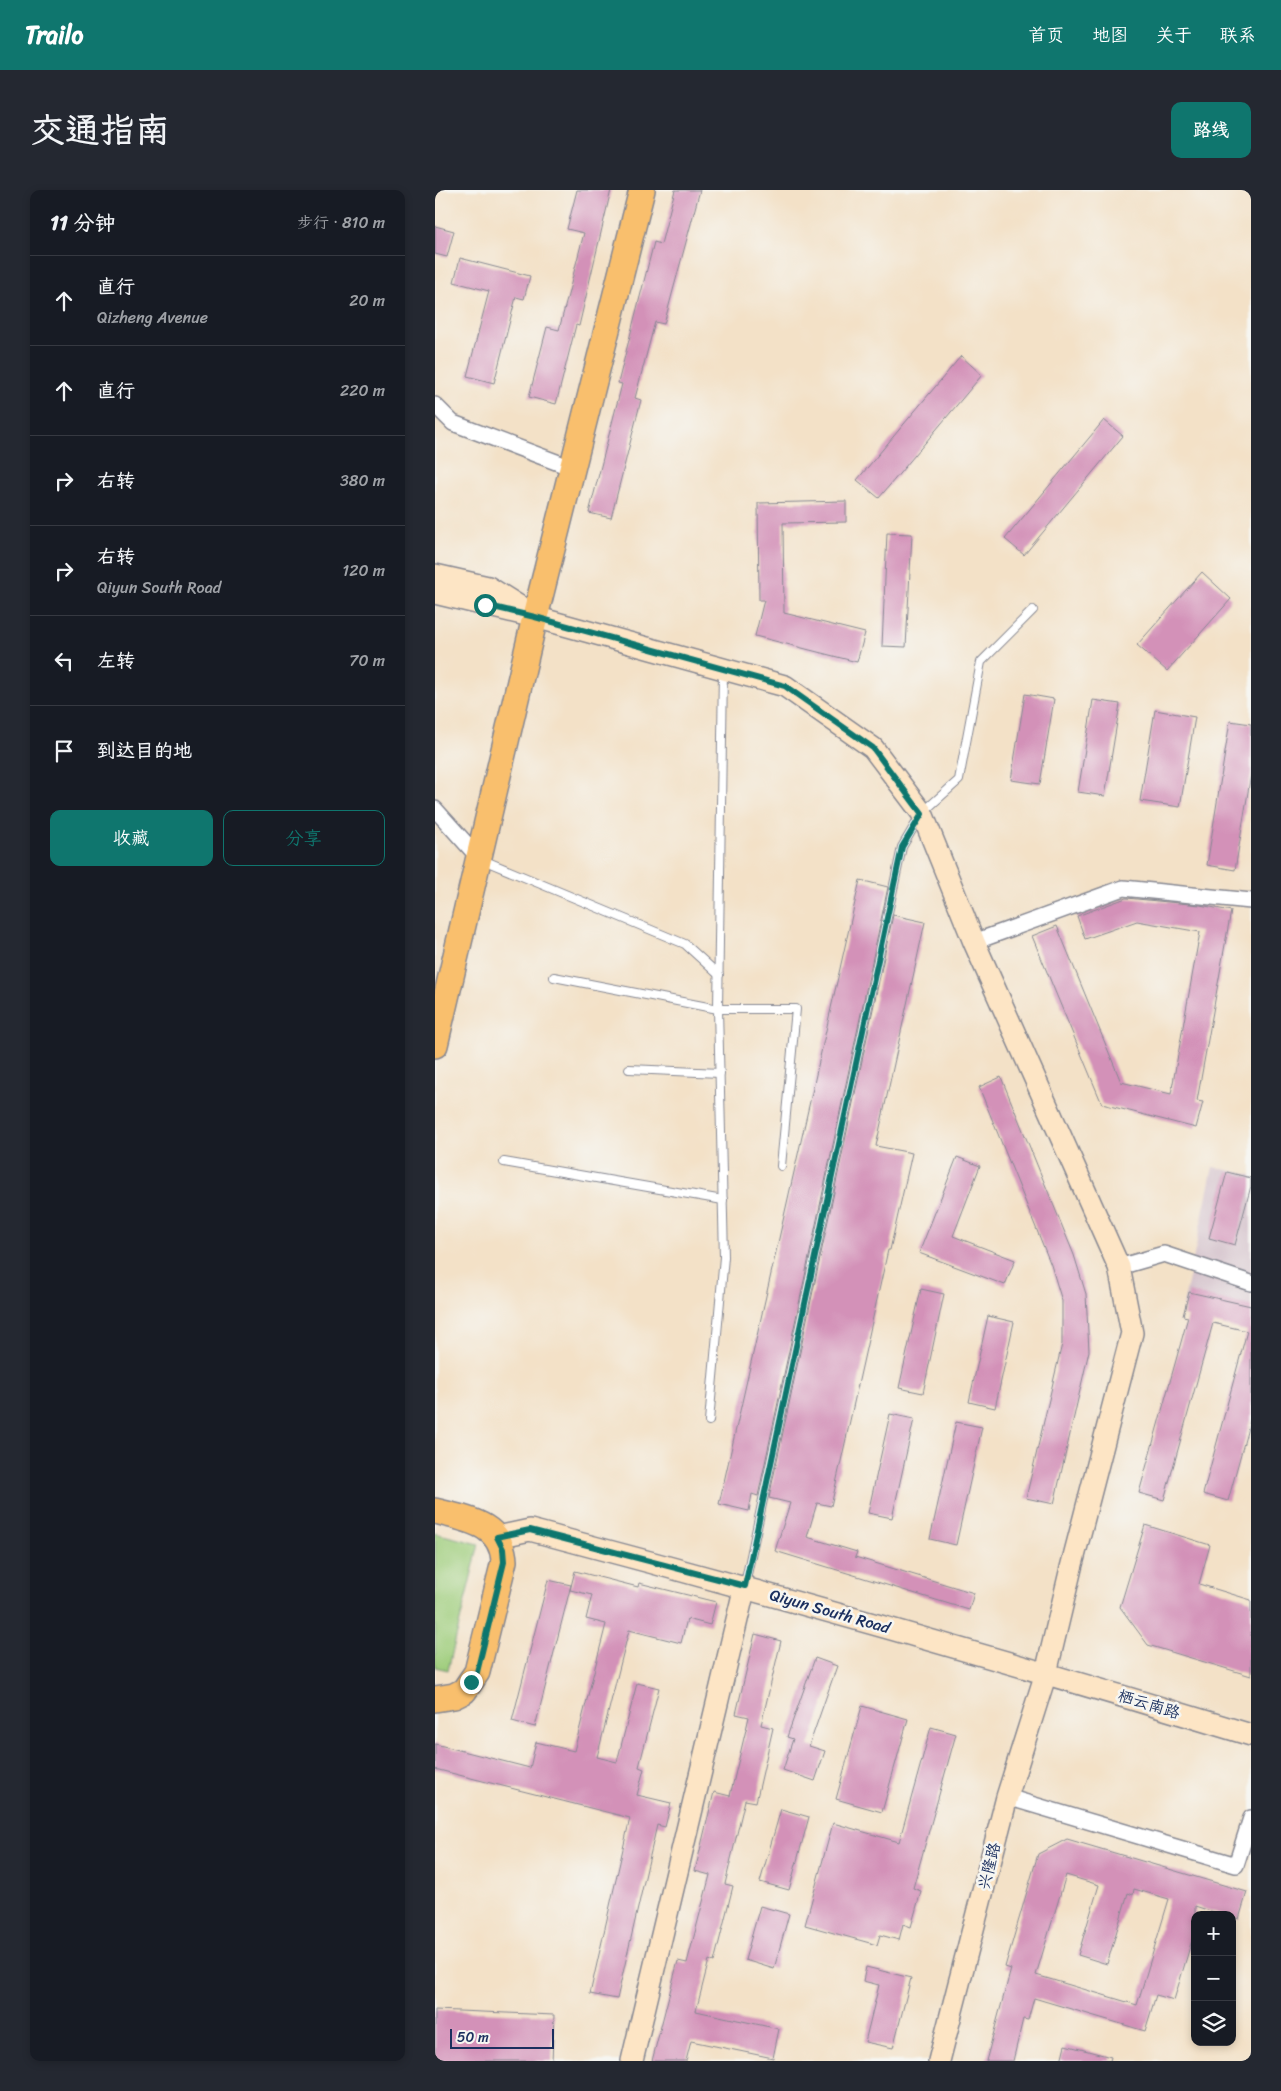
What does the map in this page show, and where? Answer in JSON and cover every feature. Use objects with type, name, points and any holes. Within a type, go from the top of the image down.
[{"type":"main road","points":[[435,1045],[535,617],[642,190]]},
{"type":"main road","points":[[435,1511],[475,1521],[497,1537],[503,1549],[504,1562],[477,1672],[464,1691],[454,1696],[435,1699]]},
{"type":"street","points":[[435,405],[453,423],[572,468]]},
{"type":"street","points":[[435,575],[488,587],[535,617]]},
{"type":"street","name":"兴隆路","points":[[435,593],[535,617],[785,686],[873,748],[922,814],[975,942],[1119,1267],[1132,1333],[1071,1568],[1046,1673],[1007,1797],[939,2061]]},
{"type":"street","points":[[435,809],[479,858]]},
{"type":"street","points":[[975,942],[1123,888],[1251,901]]},
{"type":"street","points":[[1119,1267],[1164,1254],[1251,1283]]},
{"type":"street","name":"Qiyun South Road","points":[[497,1537],[530,1530],[745,1586],[1046,1673]]},
{"type":"street","points":[[632,2061],[745,1586]]},
{"type":"street","name":"栖云南路","points":[[1046,1673],[1251,1735]]},
{"type":"street","points":[[1007,1797],[1236,1865],[1251,1818]]},
{"type":"lane","points":[[745,1586],[902,847],[922,814],[959,780],[981,662],[1033,610]]},
{"type":"lane","points":[[709,1421],[724,1257],[719,1009],[723,668]]},
{"type":"lane","points":[[479,858],[685,944],[719,975]]},
{"type":"lane","points":[[554,978],[719,1009],[796,1009],[781,1166]]},
{"type":"lane","points":[[629,1069],[720,1073]]},
{"type":"lane","points":[[503,1162],[723,1200]]},
{"type":"shaded area","points":[[1213,1167],[1251,1175],[1251,1315],[1183,1306]]},
{"type":"green space","points":[[435,1533],[479,1544],[448,1670],[435,1667]]},
{"type":"building","points":[[577,190],[611,190],[579,326],[576,325],[556,404],[529,397],[547,327],[559,330],[584,233],[567,229]]},
{"type":"building","points":[[675,190],[700,190],[664,324],[655,322],[635,398],[641,400],[611,518],[589,513],[622,384],[618,383],[654,242],[661,244]]},
{"type":"building","points":[[435,226],[454,231],[447,257],[435,254]]},
{"type":"building","points":[[460,258],[530,276],[524,299],[516,297],[494,383],[467,376],[489,291],[454,282]]},
{"type":"building","points":[[961,356],[982,375],[879,498],[857,480]]},
{"type":"building","points":[[1104,420],[1123,436],[1024,555],[1005,539]]},
{"type":"building","points":[[846,501],[846,522],[783,523],[784,613],[865,633],[857,662],[755,636],[764,600],[759,600],[758,503]]},
{"type":"building","points":[[887,533],[912,534],[906,647],[882,646]]},
{"type":"building","points":[[1202,572],[1231,599],[1167,671],[1137,645]]},
{"type":"building","points":[[1025,694],[1054,699],[1040,784],[1011,780]]},
{"type":"building","points":[[1093,700],[1120,704],[1105,796],[1078,792]]},
{"type":"building","points":[[1155,710],[1195,717],[1180,807],[1140,801]]},
{"type":"building","points":[[1230,721],[1251,724],[1251,774],[1235,870],[1207,865]]},
{"type":"building","points":[[860,880],[888,887],[758,1496],[752,1494],[749,1511],[719,1504]]},
{"type":"building","points":[[1126,898],[1200,905],[1231,911],[1197,1101],[1203,1102],[1196,1128],[1102,1104],[1032,936],[1057,926],[1121,1082],[1171,1094],[1200,932],[1137,921],[1085,939],[1077,916]]},
{"type":"building","points":[[893,915],[925,922],[876,1146],[912,1153],[890,1250],[888,1250],[831,1506],[817,1503],[807,1537],[857,1552],[855,1557],[974,1593],[969,1610],[775,1551],[790,1503],[769,1498]]},
{"type":"building","points":[[1001,1077],[1074,1255],[1086,1294],[1089,1351],[1054,1504],[1026,1498],[1062,1344],[1062,1301],[1051,1265],[979,1087]]},
{"type":"building","points":[[957,1157],[980,1166],[953,1236],[1015,1260],[1005,1285],[919,1253]]},
{"type":"building","points":[[1227,1172],[1251,1178],[1251,1186],[1235,1245],[1209,1238]]},
{"type":"building","points":[[921,1289],[944,1294],[923,1393],[899,1388]]},
{"type":"building","points":[[1189,1292],[1251,1306],[1251,1417],[1228,1501],[1203,1494],[1247,1331],[1213,1323],[1164,1500],[1139,1493],[1188,1317],[1183,1316]]},
{"type":"building","points":[[988,1316],[1014,1322],[995,1408],[969,1402]]},
{"type":"building","points":[[890,1414],[914,1419],[892,1518],[868,1513]]},
{"type":"building","points":[[956,1422],[982,1427],[956,1545],[930,1539]]},
{"type":"building","points":[[1145,1525],[1210,1545],[1199,1584],[1251,1600],[1251,1676],[1148,1645],[1120,1607]]},
{"type":"building","points":[[575,1571],[638,1587],[639,1583],[716,1602],[710,1625],[687,1619],[681,1643],[629,1630],[597,1757],[617,1762],[637,1683],[659,1688],[639,1767],[644,1769],[637,1795],[671,1803],[665,1827],[657,1825],[617,1999],[590,1994],[630,1818],[435,1769],[435,1744],[530,1768],[536,1742],[574,1751],[606,1624],[586,1619],[592,1595],[570,1590]]},
{"type":"building","points":[[548,1580],[571,1585],[535,1727],[512,1721]]},
{"type":"building","points":[[755,1634],[781,1641],[761,1725],[773,1728],[756,1802],[745,1800],[725,1884],[733,1886],[714,1962],[709,1960],[696,2011],[779,2029],[773,2058],[691,2041],[686,2061],[652,2061],[678,1961],[687,1963],[710,1875],[695,1871],[714,1792],[730,1796],[749,1717],[736,1714]]},
{"type":"building","points":[[815,1658],[837,1666],[809,1746],[825,1751],[815,1781],[783,1770],[793,1739],[787,1737]]},
{"type":"building","points":[[862,1706],[908,1719],[882,1812],[836,1799]]},
{"type":"building","points":[[931,1727],[956,1734],[913,1888],[921,1891],[911,1927],[903,1924],[899,1940],[880,1935],[877,1945],[805,1925],[833,1823],[899,1842]]},
{"type":"building","points":[[781,1809],[809,1817],[789,1890],[760,1882]]},
{"type":"building","points":[[1067,1839],[1247,1892],[1239,1919],[1236,1918],[1236,1911],[1211,1911],[1195,1906],[1195,1911],[1191,1911],[1191,1943],[1174,2000],[1156,1995],[1145,2031],[1034,1998],[1028,2020],[1023,2019],[1013,2061],[986,2061],[1011,1969],[1005,1967],[1038,1854]],"holes":[[[1066,1875],[1099,1885],[1078,1955],[1107,1964],[1128,1893],[1133,1895],[1134,1889],[1169,1899],[1137,2005],[1036,1975]]]},
{"type":"building","points":[[760,1906],[789,1914],[774,1969],[745,1960]]},
{"type":"building","points":[[866,1967],[911,1978],[893,2048],[865,2042],[879,1985],[863,1981]]},
{"type":"building","points":[[435,2010],[554,2015],[552,2061],[435,2061]]},
{"type":"building","points":[[1065,2045],[1111,2057],[1110,2061],[1061,2061]]},
{"type":"route","points":[[471,1682],[477,1672],[504,1562],[503,1549],[497,1537],[530,1530],[745,1586],[902,847],[922,814],[873,748],[785,686],[485,605]]}]
